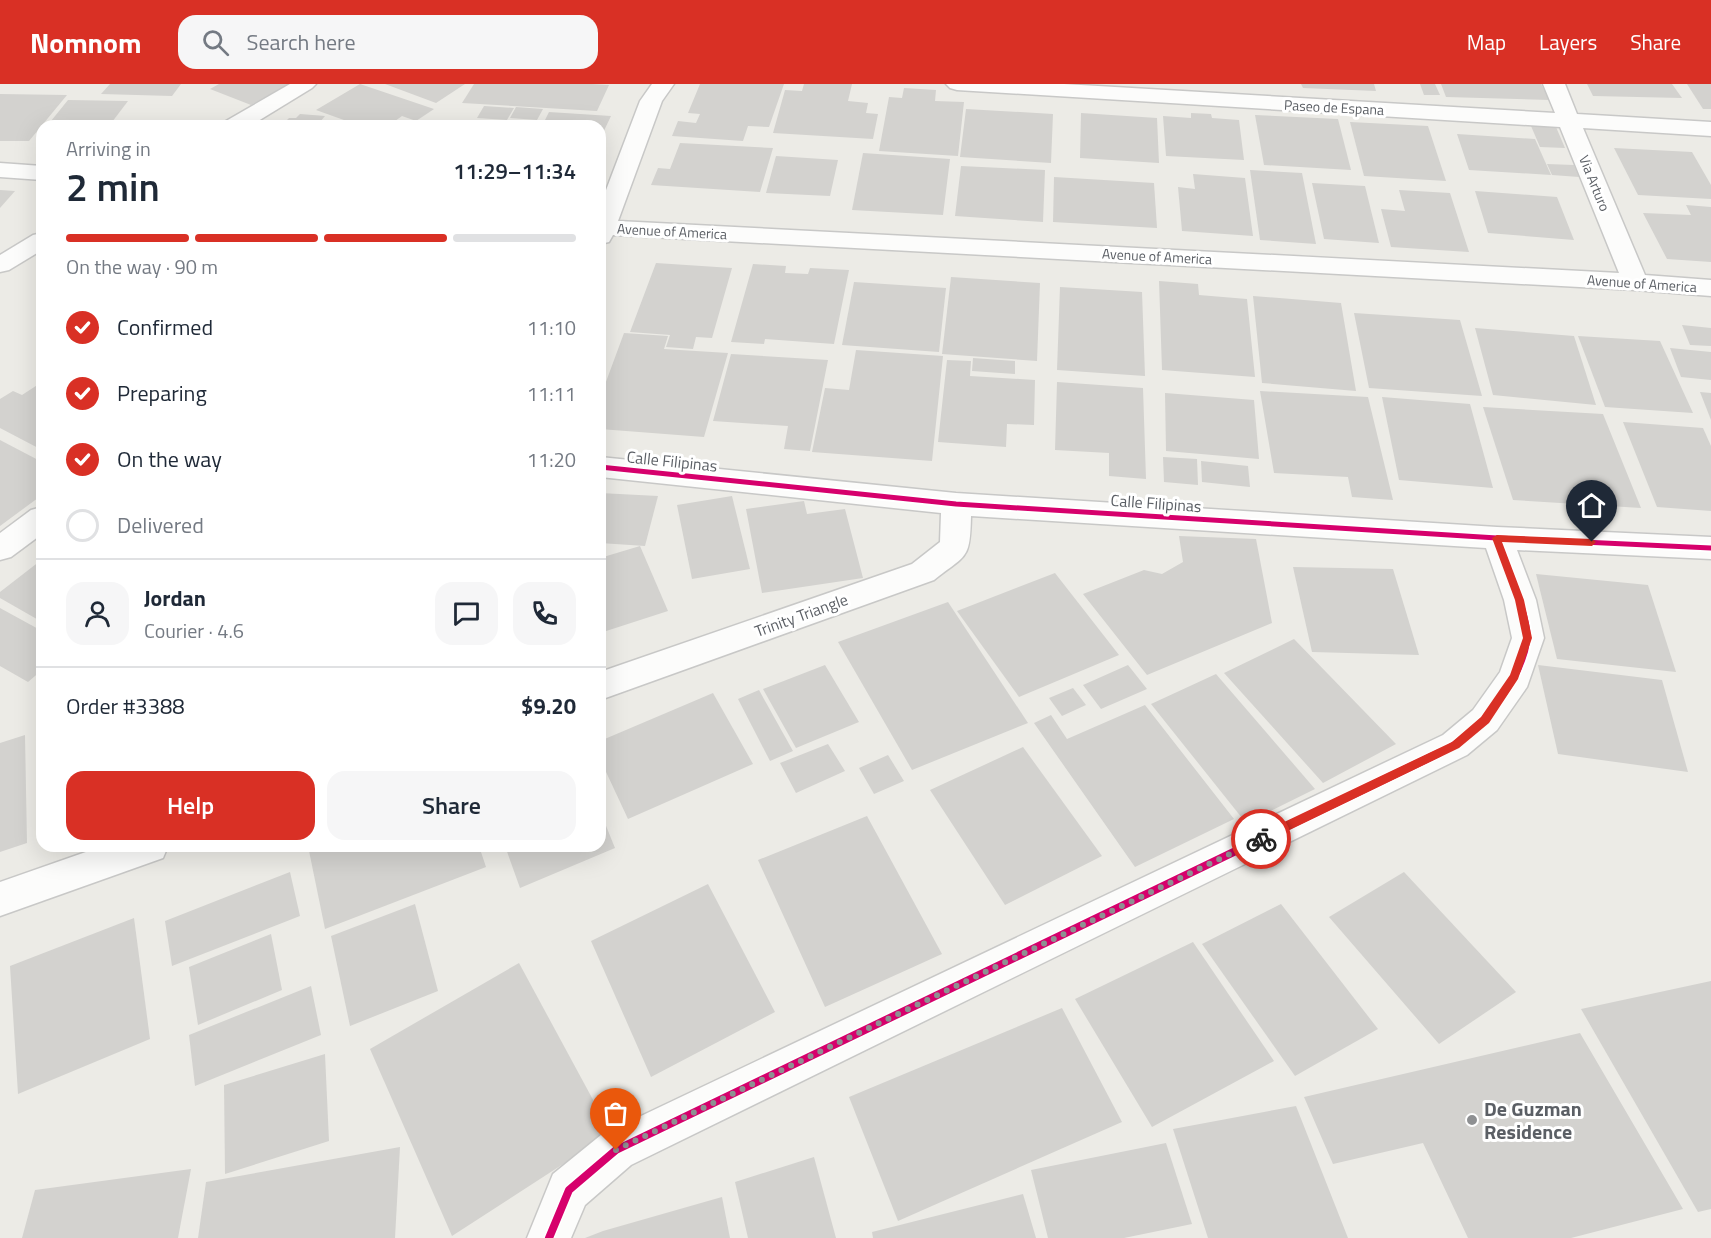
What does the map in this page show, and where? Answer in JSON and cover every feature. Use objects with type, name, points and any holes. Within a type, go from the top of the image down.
[{"type":"street","points":[[244,120],[305,84]]},
{"type":"street","points":[[606,217],[651,101],[663,84]]},
{"type":"street","name":"Paseo de Espana","points":[[957,84],[1711,129]]},
{"type":"street","name":"Via Arturo","points":[[1554,84],[1635,282]]},
{"type":"street","points":[[0,170],[36,173]]},
{"type":"street","name":"Avenue of America","points":[[606,230],[1635,282],[1711,288]]},
{"type":"street","points":[[0,265],[36,244]]},
{"type":"street","name":"Calle Filipinas","points":[[606,468],[956,504],[1497,538],[1711,548]]},
{"type":"street","name":"Trinity Triangle","points":[[606,684],[922,572],[955,547],[956,504]]},
{"type":"street","points":[[0,549],[36,522]]},
{"type":"street","points":[[549,1238],[569,1190],[616,1150],[1455,745],[1485,720],[1509,685],[1515,676],[1528,638],[1520,600],[1497,538]]},
{"type":"street","points":[[0,899],[133,852]]},
{"type":"building","points":[[110,84],[181,84],[172,96],[101,94]]},
{"type":"building","points":[[219,84],[289,84],[251,105],[210,89]]},
{"type":"building","points":[[360,84],[434,109],[418,120],[402,116],[396,120],[344,120],[316,110]]},
{"type":"building","points":[[385,84],[465,84],[436,103]]},
{"type":"building","points":[[474,84],[609,85],[597,111],[462,103]]},
{"type":"building","points":[[700,84],[784,84],[769,127],[748,126],[743,141],[672,136],[678,121],[696,123],[700,114],[688,113]]},
{"type":"building","points":[[804,84],[852,84],[848,101],[868,103],[866,113],[878,114],[873,139],[773,133],[785,90],[802,91]]},
{"type":"building","points":[[1301,84],[1374,84],[1376,91],[1303,88]]},
{"type":"building","points":[[1420,84],[1435,84],[1440,95],[1424,95]]},
{"type":"building","points":[[1441,84],[1541,84],[1550,100],[1446,97]]},
{"type":"building","points":[[1587,84],[1672,84],[1682,98],[1593,96]]},
{"type":"building","points":[[1687,84],[1711,84],[1711,109],[1703,109]]},
{"type":"building","points":[[904,88],[936,90],[935,101],[964,102],[958,156],[879,151],[889,97],[902,98]]},
{"type":"building","points":[[0,94],[67,95],[46,120],[36,120],[36,133],[29,141],[0,141]]},
{"type":"building","points":[[68,100],[128,101],[114,120],[52,120]]},
{"type":"building","points":[[484,106],[514,108],[507,120],[477,118]]},
{"type":"building","points":[[516,107],[543,109],[537,120],[510,118]]},
{"type":"building","points":[[966,109],[1053,114],[1051,163],[960,157]]},
{"type":"building","points":[[549,112],[611,116],[606,126],[606,120],[545,120]]},
{"type":"building","points":[[1081,113],[1157,118],[1159,163],[1080,158]]},
{"type":"building","points":[[1191,113],[1211,114],[1212,118],[1239,120],[1244,160],[1166,156],[1163,116],[1191,118]]},
{"type":"building","points":[[300,114],[325,116],[322,120],[287,120],[296,118]]},
{"type":"building","points":[[1255,115],[1338,119],[1351,170],[1264,165]]},
{"type":"building","points":[[1350,122],[1428,126],[1446,181],[1364,176]]},
{"type":"building","points":[[1531,126],[1556,127],[1565,148],[1540,147]]},
{"type":"building","points":[[1457,134],[1535,139],[1551,175],[1469,170]]},
{"type":"building","points":[[680,143],[773,148],[760,192],[651,185],[658,168],[670,169]]},
{"type":"building","points":[[1614,148],[1692,152],[1711,185],[1711,199],[1638,195]]},
{"type":"building","points":[[863,153],[950,159],[943,215],[852,210]]},
{"type":"building","points":[[776,156],[838,160],[830,196],[766,193]]},
{"type":"building","points":[[1547,164],[1574,165],[1579,177],[1552,175]]},
{"type":"building","points":[[961,166],[1045,170],[1043,222],[955,216]]},
{"type":"building","points":[[1250,170],[1302,173],[1316,244],[1260,240]]},
{"type":"building","points":[[1193,174],[1245,178],[1253,236],[1182,231],[1178,187],[1195,189]]},
{"type":"building","points":[[1054,177],[1154,183],[1157,228],[1053,222]]},
{"type":"building","points":[[1312,183],[1365,186],[1379,243],[1324,239]]},
{"type":"building","points":[[0,190],[15,191],[0,208]]},
{"type":"building","points":[[1399,190],[1450,193],[1469,252],[1391,247],[1381,209],[1405,211]]},
{"type":"building","points":[[1475,191],[1557,197],[1574,240],[1488,233]]},
{"type":"building","points":[[1686,205],[1711,207],[1711,262],[1667,259],[1643,213],[1691,215]]},
{"type":"building","points":[[656,263],[732,268],[712,338],[696,337],[693,349],[666,347],[670,335],[630,332]]},
{"type":"building","points":[[753,264],[786,266],[785,273],[808,274],[810,268],[849,270],[834,344],[765,339],[764,344],[731,342]]},
{"type":"building","points":[[951,277],[1040,283],[1037,361],[942,354]]},
{"type":"building","points":[[1159,281],[1198,284],[1199,295],[1247,299],[1255,377],[1162,370]]},
{"type":"building","points":[[854,282],[946,288],[939,352],[842,345]]},
{"type":"building","points":[[1060,287],[1142,292],[1145,376],[1057,370]]},
{"type":"building","points":[[1253,296],[1341,303],[1356,391],[1262,383]]},
{"type":"building","points":[[1354,313],[1460,320],[1482,396],[1369,388]]},
{"type":"building","points":[[1682,325],[1711,328],[1711,346],[1690,345]]},
{"type":"building","points":[[1475,328],[1574,336],[1596,405],[1493,395]]},
{"type":"building","points":[[624,333],[668,336],[664,349],[728,353],[704,437],[606,429],[606,382]]},
{"type":"building","points":[[1578,336],[1660,341],[1693,413],[1605,407]]},
{"type":"building","points":[[1670,348],[1711,352],[1711,380],[1681,377]]},
{"type":"building","points":[[856,350],[943,356],[932,461],[812,452],[825,388],[849,390]]},
{"type":"building","points":[[731,354],[828,360],[810,451],[784,449],[788,426],[713,421]]},
{"type":"building","points":[[973,358],[1015,361],[1015,374],[972,371]]},
{"type":"building","points":[[947,360],[971,361],[970,376],[1035,380],[1034,425],[1007,424],[1006,447],[938,442]]},
{"type":"building","points":[[1057,382],[1143,388],[1146,479],[1109,476],[1109,453],[1055,450]]},
{"type":"building","points":[[36,386],[36,447],[0,428],[0,399],[13,391],[22,395]]},
{"type":"building","points":[[1260,391],[1368,397],[1393,500],[1352,497],[1348,477],[1274,473]]},
{"type":"building","points":[[1700,392],[1711,393],[1711,420]]},
{"type":"building","points":[[1165,393],[1254,400],[1259,459],[1166,451]]},
{"type":"building","points":[[1382,397],[1470,404],[1493,488],[1399,480]]},
{"type":"building","points":[[1483,407],[1603,414],[1641,508],[1513,500]]},
{"type":"building","points":[[1623,422],[1703,428],[1711,446],[1711,511],[1657,507]]},
{"type":"building","points":[[0,440],[36,459],[36,499],[0,526]]},
{"type":"building","points":[[1163,457],[1197,459],[1198,485],[1164,482]]},
{"type":"building","points":[[1201,461],[1248,466],[1250,487],[1202,482]]},
{"type":"building","points":[[606,493],[658,496],[645,546],[606,543]]},
{"type":"building","points":[[732,496],[750,569],[692,579],[677,505]]},
{"type":"building","points":[[804,501],[807,514],[845,509],[863,578],[762,593],[746,509]]},
{"type":"building","points":[[1179,536],[1256,539],[1272,623],[1147,675],[1083,594],[1144,570],[1162,574],[1183,562]]},
{"type":"building","points":[[640,546],[668,611],[606,631],[606,556]]},
{"type":"building","points":[[36,564],[36,619],[0,598],[0,592]]},
{"type":"building","points":[[1293,567],[1393,569],[1419,655],[1312,652]]},
{"type":"building","points":[[1055,573],[1119,655],[1019,697],[957,611]]},
{"type":"building","points":[[1536,574],[1648,585],[1676,672],[1557,659]]},
{"type":"building","points":[[948,602],[1028,723],[912,770],[838,642]]},
{"type":"building","points":[[0,608],[36,628],[36,675],[28,682],[0,666]]},
{"type":"building","points":[[1294,639],[1396,744],[1323,783],[1224,673]]},
{"type":"building","points":[[825,665],[859,722],[796,748],[763,689]]},
{"type":"building","points":[[1128,665],[1147,689],[1101,709],[1083,685]]},
{"type":"building","points":[[1538,665],[1662,680],[1688,772],[1558,754]]},
{"type":"building","points":[[1216,674],[1315,789],[1246,823],[1151,704]]},
{"type":"building","points":[[1073,688],[1086,705],[1062,716],[1049,698]]},
{"type":"building","points":[[759,690],[793,751],[770,761],[738,699]]},
{"type":"building","points":[[713,693],[753,764],[628,819],[606,772],[606,738]]},
{"type":"building","points":[[1145,705],[1234,819],[1135,867],[1034,723],[1051,715],[1067,739]]},
{"type":"building","points":[[25,735],[27,843],[0,852],[0,743]]},
{"type":"building","points":[[828,744],[845,771],[796,793],[780,763]]},
{"type":"building","points":[[1023,747],[1102,856],[1005,905],[930,790]]},
{"type":"building","points":[[888,755],[904,781],[874,794],[859,768]]},
{"type":"building","points":[[867,816],[942,954],[825,1007],[758,860]]},
{"type":"building","points":[[606,826],[615,848],[606,852]]},
{"type":"building","points":[[309,852],[481,852],[486,867],[325,929]]},
{"type":"building","points":[[507,852],[606,852],[520,888]]},
{"type":"building","points":[[290,872],[300,916],[172,966],[165,921]]},
{"type":"building","points":[[1404,872],[1516,992],[1439,1044],[1329,917]]},
{"type":"building","points":[[708,884],[775,1012],[651,1077],[591,941]]},
{"type":"building","points":[[415,904],[438,991],[350,1026],[331,936]]},
{"type":"building","points":[[1281,904],[1378,1029],[1295,1076],[1202,944]]},
{"type":"building","points":[[134,918],[150,1039],[18,1094],[10,966]]},
{"type":"building","points":[[271,934],[282,990],[198,1025],[189,967]]},
{"type":"building","points":[[1193,942],[1274,1061],[1152,1127],[1075,999]]},
{"type":"building","points":[[519,963],[611,1133],[452,1236],[370,1049]]},
{"type":"building","points":[[1711,981],[1711,1209],[1698,1212],[1581,1009]]},
{"type":"building","points":[[311,986],[321,1035],[195,1086],[189,1035]]},
{"type":"building","points":[[1062,1008],[1122,1122],[898,1221],[849,1097]]},
{"type":"building","name":"De Guzman Residence","points":[[1580,1033],[1683,1209],[1571,1238],[1468,1238],[1423,1143],[1333,1164],[1304,1097]]},
{"type":"building","points":[[325,1054],[329,1141],[225,1174],[224,1085]]},
{"type":"building","points":[[1296,1106],[1348,1238],[1208,1238],[1173,1129]]},
{"type":"building","points":[[1166,1143],[1192,1224],[1124,1238],[1048,1238],[1031,1170]]},
{"type":"building","points":[[400,1147],[395,1238],[198,1238],[206,1182]]},
{"type":"building","points":[[814,1157],[836,1238],[748,1238],[735,1182]]},
{"type":"building","points":[[191,1169],[178,1238],[22,1238],[35,1190]]},
{"type":"building","points":[[1023,1194],[1036,1238],[873,1238],[872,1232]]},
{"type":"building","points":[[722,1197],[730,1238],[585,1238],[603,1231]]},
{"type":"cycle path","points":[[606,468],[956,504],[1497,538],[1711,548]]},
{"type":"cycle path","points":[[549,1238],[569,1190],[616,1150],[1455,745],[1485,720],[1515,677],[1528,638],[1520,600],[1497,538]]},
{"type":"way so far","points":[[616,1150],[1261,839]]},
{"type":"place","name":"De Guzman Residence","points":[[1472,1120]]},
{"type":"route","points":[[1261,839],[1455,745],[1485,720],[1515,676],[1528,638],[1520,600],[1497,538],[1592,542]]}]
